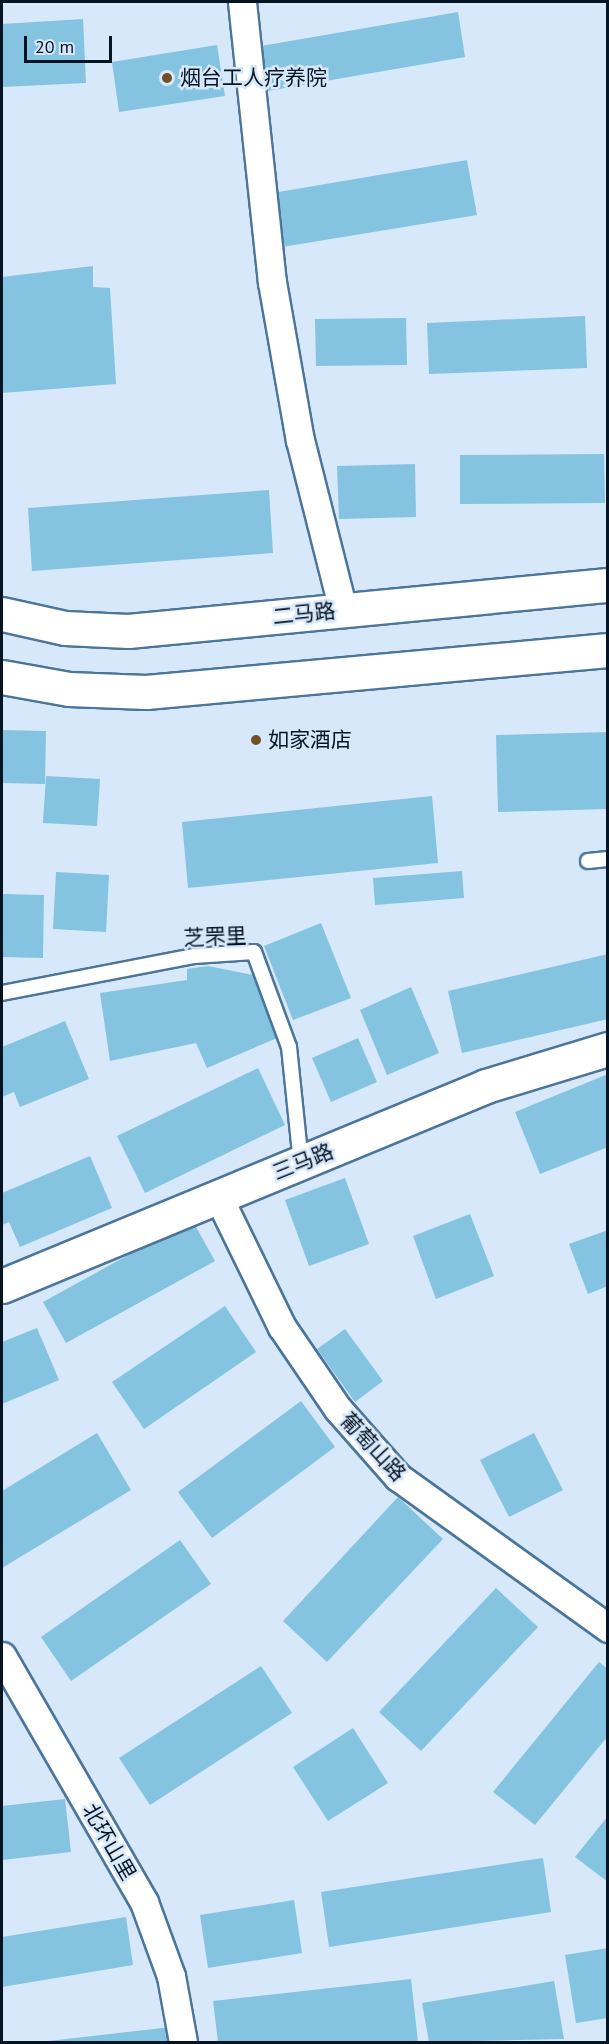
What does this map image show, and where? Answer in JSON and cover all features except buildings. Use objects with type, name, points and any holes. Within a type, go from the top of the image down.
[{"type":"main road","name":"二马路","points":[[2,614],[65,628],[128,631],[608,585]]},
{"type":"main road","points":[[2,677],[69,689],[146,692],[608,650]]},
{"type":"main road","name":"三马路","points":[[2,1286],[486,1086],[608,1049]]},
{"type":"street","points":[[242,2],[272,282],[300,440],[344,610]]},
{"type":"street","name":"葡萄山路","points":[[218,1196],[282,1327],[338,1409],[398,1477],[608,1628]]},
{"type":"street","name":"北环山里","points":[[2,1656],[144,1902],[171,1976],[183,2043]]},
{"type":"lane","points":[[588,861],[608,859]]},
{"type":"lane","name":"芝罘里","points":[[2,993],[194,956],[254,952],[289,1047],[301,1163]]},
{"type":"place","name":"烟台工人疗养院","points":[[167,78]]},
{"type":"place","name":"如家酒店","points":[[256,740]]}]
